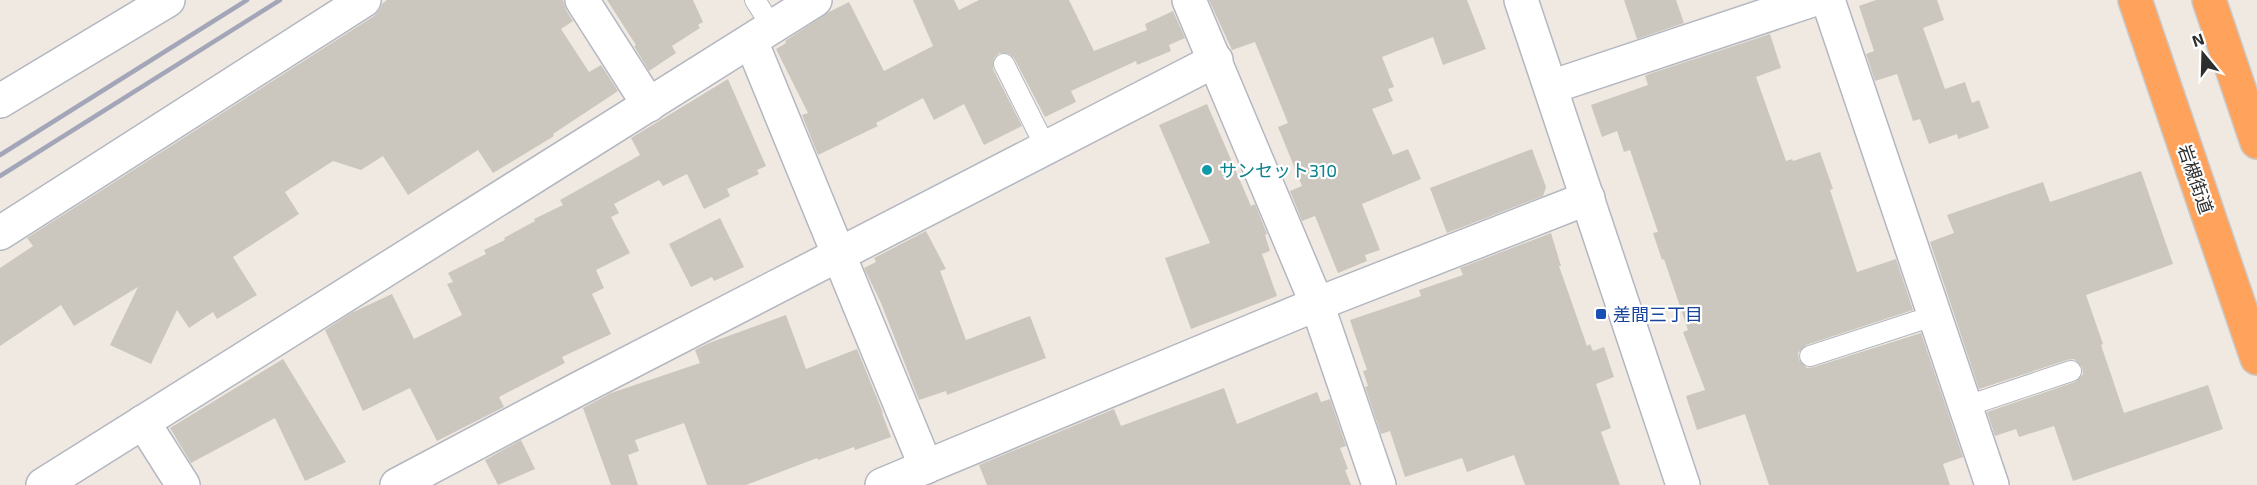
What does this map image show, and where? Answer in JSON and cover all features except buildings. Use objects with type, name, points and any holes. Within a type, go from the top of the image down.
[{"type":"highway","name":"岩槻街道","points":[[2135,0],[2257,358]]},
{"type":"highway","points":[[2209,0],[2257,142]]},
{"type":"street","points":[[0,101],[168,0]]},
{"type":"street","points":[[0,233],[364,0]]},
{"type":"street","points":[[582,0],[649,105]]},
{"type":"street","points":[[43,485],[649,105],[759,22],[815,0]]},
{"type":"street","points":[[1190,0],[1317,304],[1379,485]]},
{"type":"street","points":[[1521,0],[1683,485]]},
{"type":"street","points":[[1551,87],[1812,0]]},
{"type":"street","points":[[1828,0],[1992,485]]},
{"type":"street","points":[[759,22],[840,255],[926,467]]},
{"type":"street","points":[[397,485],[1216,60]]},
{"type":"street","points":[[882,485],[1317,304],[1588,198]]},
{"type":"street","points":[[143,422],[183,485]]},
{"type":"lane","points":[[1004,64],[1046,148]]},
{"type":"lane","points":[[1810,356],[1936,315]]},
{"type":"lane","points":[[1967,406],[2071,371]]},
{"type":"railway","points":[[0,155],[247,0]]},
{"type":"railway","points":[[0,176],[280,0]]},
{"type":"place","name":"サンセット310","points":[[1207,170]]},
{"type":"place","name":"差間三丁目","points":[[1601,314]]}]
